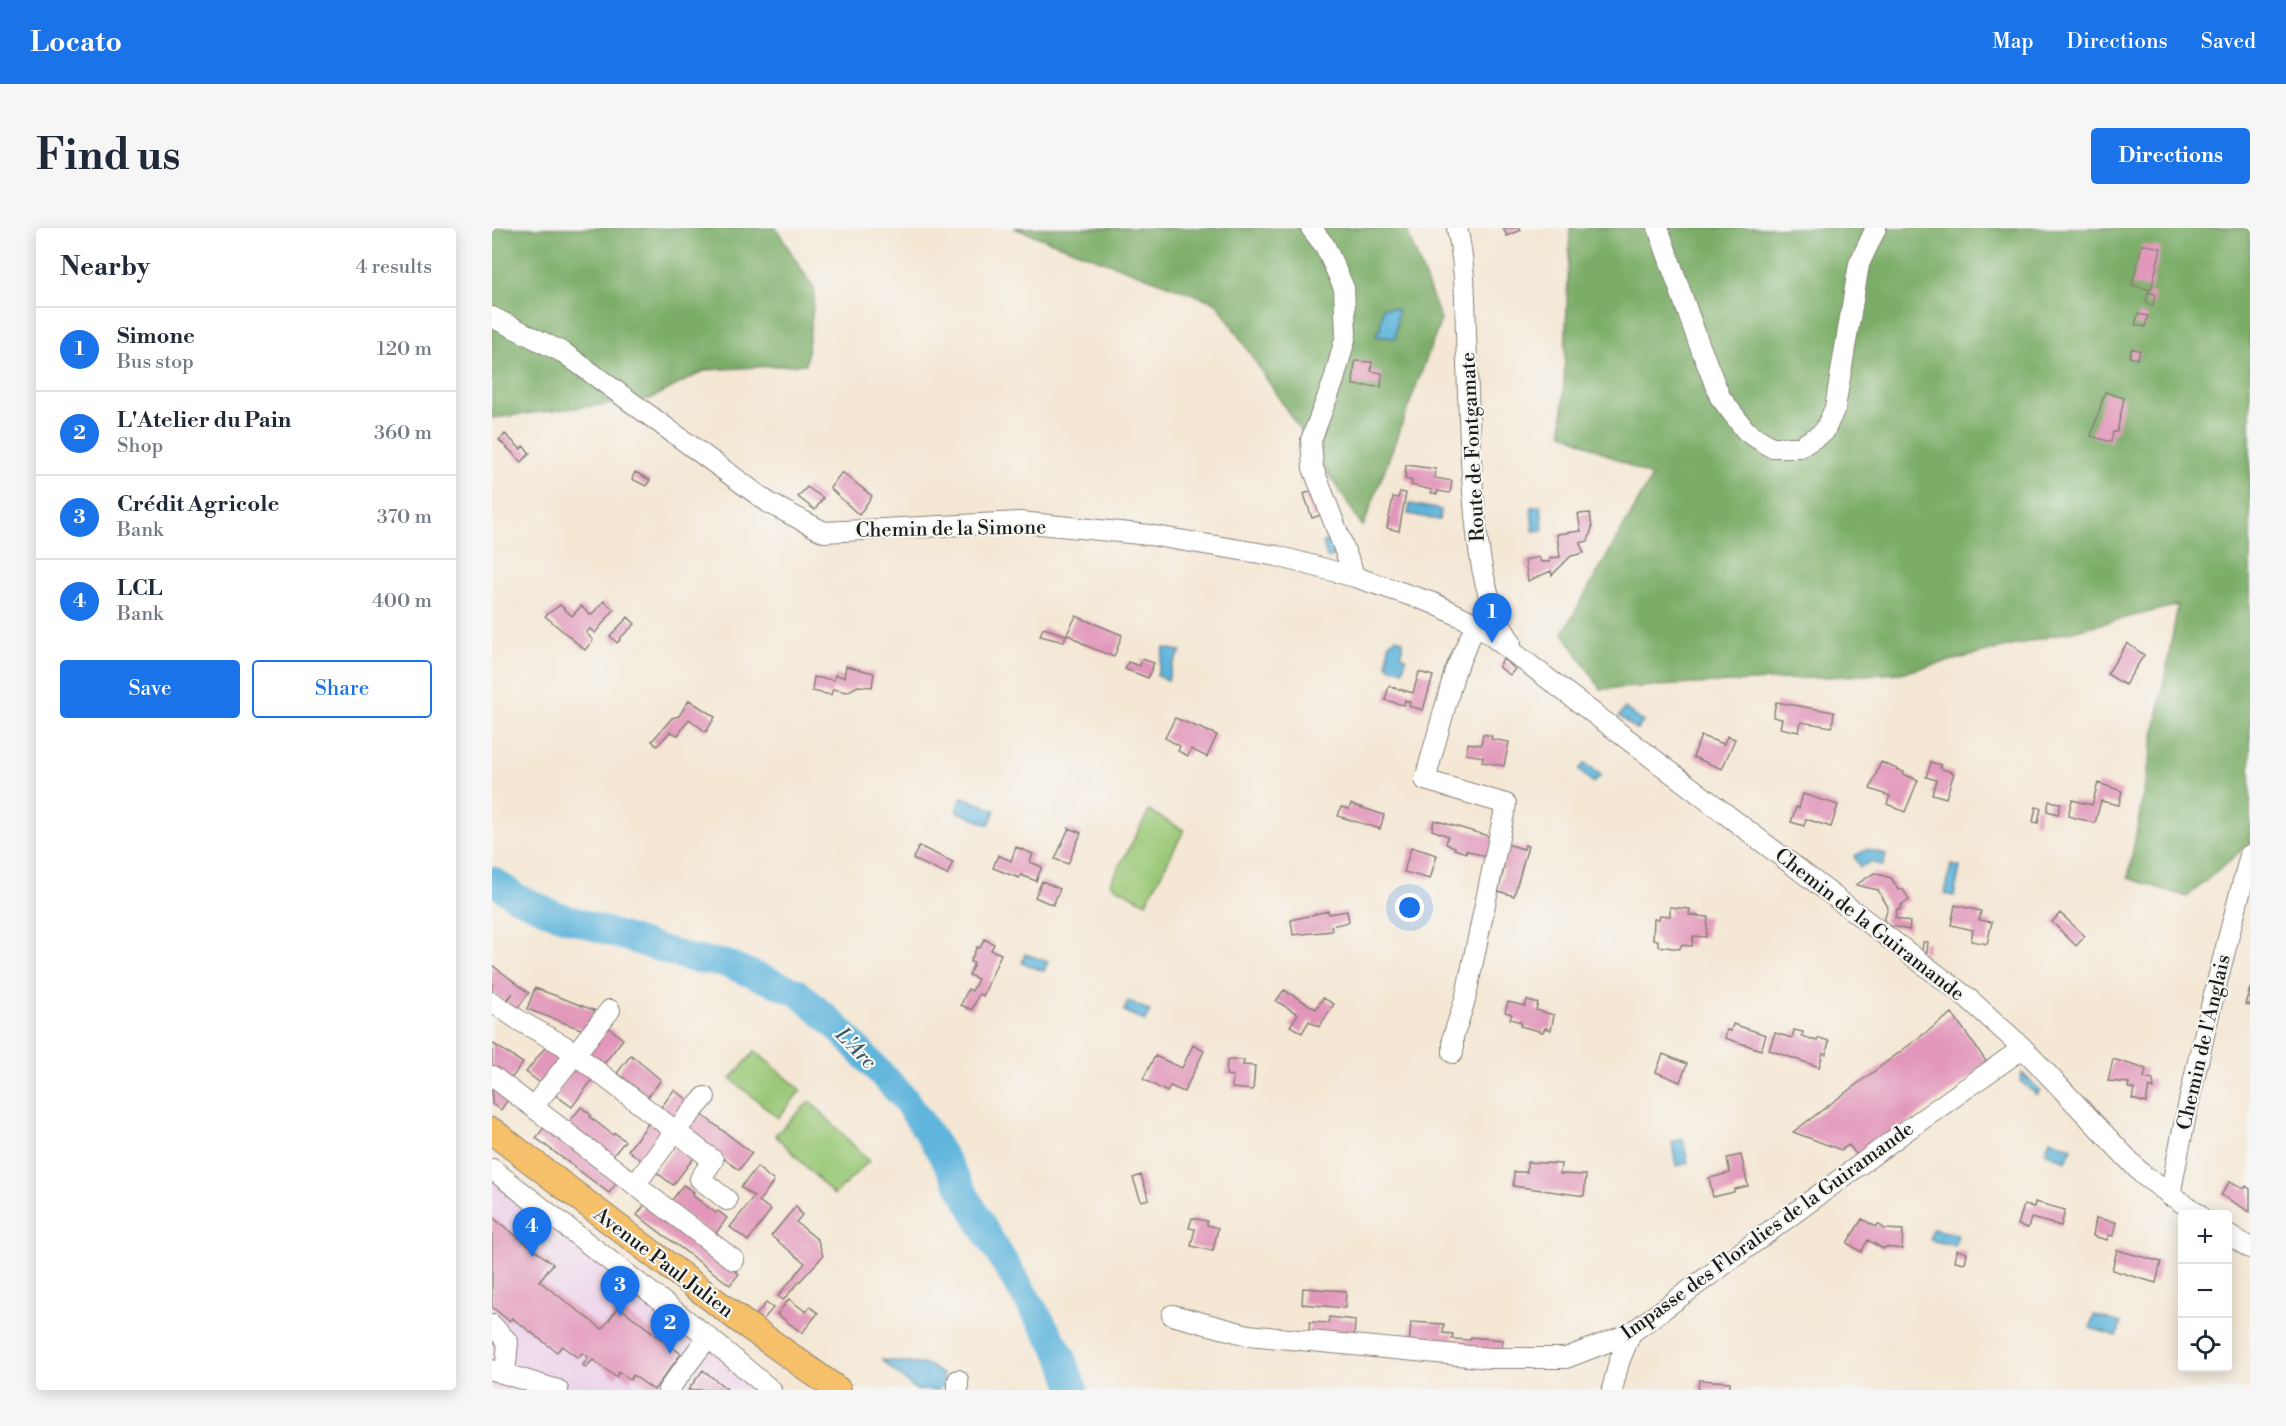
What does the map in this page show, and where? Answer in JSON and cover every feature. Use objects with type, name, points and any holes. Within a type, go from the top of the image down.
[{"type":"main road","name":"Avenue Paul Julien","points":[[492,1131],[732,1314],[838,1390]]},
{"type":"street","points":[[1311,228],[1325,246],[1344,288],[1346,335],[1334,380],[1311,440],[1313,468],[1355,577]]},
{"type":"street","name":"Route de Fontgamate","points":[[1457,228],[1462,250],[1471,474],[1477,548],[1491,606],[1499,624],[1521,657]]},
{"type":"street","points":[[1658,228],[1720,397],[1746,431],[1771,447],[1800,447],[1824,432],[1835,408],[1859,264],[1876,228]]},
{"type":"street","name":"Chemin de la Simone","points":[[492,317],[564,353],[769,502],[824,532],[1020,522],[1149,535],[1277,556],[1355,577],[1433,603],[1476,624],[1521,657]]},
{"type":"street","points":[[1453,1053],[1453,1037],[1465,1000],[1506,804],[1425,780],[1455,671],[1476,624]]},
{"type":"street","name":"Chemin de la Guiramande","points":[[1521,657],[1969,999],[2023,1048],[2109,1142],[2144,1175],[2191,1210]]},
{"type":"street","name":"Chemin de l'Anglais","points":[[2170,1196],[2185,1114],[2222,959],[2250,855]]},
{"type":"street","points":[[492,1002],[520,1022],[563,1045],[713,1160],[700,1179],[727,1200]]},
{"type":"street","points":[[533,1107],[610,1010]]},
{"type":"street","name":"Impasse des Floralies de la Guiramande","points":[[1172,1315],[1248,1335],[1489,1358],[1566,1358],[1631,1333],[1903,1133],[2023,1048]]},
{"type":"street","points":[[492,1076],[734,1260]]},
{"type":"street","points":[[635,1185],[675,1131],[705,1097]]},
{"type":"street","points":[[492,1169],[708,1337],[771,1390]]},
{"type":"street","points":[[2232,1237],[2250,1248]]},
{"type":"street","points":[[492,1325],[508,1342],[499,1372],[558,1390]]},
{"type":"street","points":[[1612,1390],[1619,1362],[1631,1333]]},
{"type":"street","points":[[668,1390],[708,1337]]},
{"type":"shaded area","points":[[492,1179],[763,1390],[492,1390]]},
{"type":"green space","points":[[492,228],[776,228],[815,291],[806,364],[706,370],[650,399],[492,418]]},
{"type":"green space","points":[[1014,228],[1406,228],[1441,320],[1363,527],[1217,303]]},
{"type":"green space","points":[[1570,228],[2250,228],[2250,843],[2187,897],[2128,878],[2178,605],[1901,673],[1601,689],[1563,633],[1652,477],[1562,432]]},
{"type":"green space","points":[[1149,811],[1184,830],[1146,903],[1110,884]]},
{"type":"green space","points":[[755,1051],[801,1090],[778,1118],[731,1079]]},
{"type":"green space","points":[[810,1101],[869,1161],[834,1195],[775,1135]]},
{"type":"water","points":[[1383,307],[1398,309],[1395,338],[1376,336],[1377,331],[1380,330]]},
{"type":"water","points":[[1410,504],[1441,510],[1439,520],[1408,514]]},
{"type":"water","points":[[1541,506],[1543,530],[1533,531],[1531,507]]},
{"type":"water","points":[[1331,540],[1335,556],[1327,558],[1323,542]]},
{"type":"water","points":[[1396,638],[1403,641],[1401,654],[1406,658],[1403,670],[1391,668],[1387,664],[1389,643]]},
{"type":"water","points":[[1164,648],[1181,651],[1172,666],[1168,680],[1157,676]]},
{"type":"water","points":[[1625,708],[1643,722],[1637,730],[1619,716]]},
{"type":"water","points":[[1585,763],[1601,775],[1593,783],[1579,770]]},
{"type":"water","points":[[962,797],[995,810],[989,825],[956,811]]},
{"type":"water","points":[[1868,849],[1886,855],[1883,866],[1870,862],[1860,867],[1854,856]]},
{"type":"water","points":[[1951,865],[1960,867],[1954,896],[1945,894]]},
{"type":"water","points":[[1025,954],[1048,962],[1044,971],[1022,963]]},
{"type":"water","points":[[1128,1001],[1150,1011],[1145,1021],[1124,1011]]},
{"type":"water","points":[[2022,1073],[2040,1090],[2037,1095],[2020,1081]]},
{"type":"water","points":[[1683,1139],[1688,1163],[1676,1166],[1672,1142]]},
{"type":"water","points":[[2050,1139],[2072,1148],[2066,1161],[2045,1152]]},
{"type":"water","points":[[1932,1229],[1958,1234],[1955,1246],[1930,1240]]},
{"type":"water","points":[[2094,1315],[2121,1323],[2117,1336],[2090,1328]]},
{"type":"water","points":[[882,1360],[928,1365],[942,1374],[944,1385],[938,1390],[916,1390]]},
{"type":"building","points":[[1503,228],[1520,228],[1521,230],[1507,236]]},
{"type":"building","points":[[2142,244],[2161,248],[2151,290],[2132,285]]},
{"type":"building","points":[[2148,292],[2155,294],[2153,305],[2146,303]]},
{"type":"building","points":[[2138,314],[2148,316],[2145,327],[2135,325]]},
{"type":"building","points":[[2132,348],[2140,351],[2137,359],[2129,357]]},
{"type":"building","points":[[1355,361],[1372,362],[1371,371],[1382,373],[1381,387],[1353,385]]},
{"type":"building","points":[[2105,392],[2124,398],[2117,432],[2113,432],[2111,442],[2091,436]]},
{"type":"building","points":[[505,434],[521,449],[523,446],[530,453],[522,462],[499,440]]},
{"type":"building","points":[[1406,465],[1436,469],[1435,478],[1452,481],[1450,493],[1438,491],[1437,494],[1431,493],[1432,490],[1411,485],[1412,481],[1405,479]]},
{"type":"building","points":[[635,472],[650,480],[646,486],[632,479]]},
{"type":"building","points":[[842,472],[872,496],[859,515],[830,488]]},
{"type":"building","points":[[807,487],[823,498],[815,510],[798,497]]},
{"type":"building","points":[[1313,490],[1321,515],[1312,518],[1304,494]]},
{"type":"building","points":[[1400,492],[1406,493],[1399,531],[1387,528],[1393,497],[1398,498]]},
{"type":"building","points":[[1590,513],[1592,528],[1588,541],[1580,543],[1584,553],[1571,556],[1552,575],[1551,571],[1528,581],[1525,560],[1539,557],[1541,562],[1550,562],[1550,558],[1560,557],[1557,534],[1581,531],[1578,514]]},
{"type":"building","points":[[604,601],[614,610],[595,633],[590,629],[586,633],[593,640],[585,650],[545,616],[560,605],[572,616],[581,606],[591,615]]},
{"type":"building","points":[[1076,616],[1122,635],[1114,657],[1087,646],[1067,634]]},
{"type":"building","points":[[628,617],[635,624],[617,643],[610,636]]},
{"type":"building","points":[[1043,628],[1066,635],[1064,642],[1040,636]]},
{"type":"building","points":[[2127,643],[2144,655],[2125,685],[2107,674]]},
{"type":"building","points":[[1142,659],[1154,663],[1148,678],[1125,669],[1128,662],[1140,666]]},
{"type":"building","points":[[1503,659],[1515,669],[1510,675],[1499,667]]},
{"type":"building","points":[[846,666],[874,673],[872,687],[858,686],[847,692],[833,689],[831,695],[812,691],[814,677],[834,680],[835,675],[844,677]]},
{"type":"building","points":[[1419,672],[1433,676],[1423,710],[1409,706],[1410,702],[1405,700],[1404,705],[1385,700],[1389,686],[1413,693]]},
{"type":"building","points":[[689,700],[715,717],[706,732],[689,719],[678,735],[670,732],[657,746],[652,741],[672,718],[679,716]]},
{"type":"building","points":[[1776,702],[1834,712],[1832,727],[1801,722],[1799,732],[1780,728],[1782,719],[1773,717]]},
{"type":"building","points":[[1175,718],[1217,735],[1207,757],[1191,749],[1188,756],[1178,751],[1180,746],[1165,738]]},
{"type":"building","points":[[1483,734],[1492,736],[1491,739],[1509,742],[1504,766],[1482,762],[1483,757],[1466,754],[1468,743],[1481,745]]},
{"type":"building","points":[[1701,736],[1724,744],[1727,736],[1735,739],[1722,769],[1693,757]]},
{"type":"building","points":[[1881,762],[1918,780],[1905,812],[1887,804],[1890,796],[1870,789]]},
{"type":"building","points":[[1931,762],[1954,773],[1946,798],[1932,794],[1936,780],[1926,777]]},
{"type":"building","points":[[2098,783],[2122,791],[2119,805],[2101,801],[2095,823],[2068,816],[2072,800],[2092,805]]},
{"type":"building","points":[[1803,794],[1838,805],[1831,827],[1806,819],[1804,826],[1791,822],[1796,807],[1799,808]]},
{"type":"building","points":[[2049,801],[2061,803],[2058,814],[2047,811]]},
{"type":"building","points":[[1351,804],[1384,815],[1380,829],[1338,816],[1341,807],[1349,809]]},
{"type":"building","points":[[2036,807],[2041,808],[2038,823],[2033,822]]},
{"type":"building","points":[[1434,820],[1495,838],[1488,858],[1466,850],[1466,853],[1454,849],[1455,847],[1446,844],[1448,836],[1432,830]]},
{"type":"building","points":[[1069,828],[1081,833],[1068,864],[1055,859]]},
{"type":"building","points":[[1506,844],[1524,849],[1525,845],[1528,846],[1514,896],[1498,891],[1504,868],[1499,867]]},
{"type":"building","points":[[919,846],[953,862],[947,875],[913,859]]},
{"type":"building","points":[[1016,847],[1033,854],[1030,862],[1042,867],[1036,881],[1021,875],[1019,878],[993,868],[998,855],[1011,861]]},
{"type":"building","points":[[1411,847],[1437,855],[1430,879],[1404,872]]},
{"type":"building","points":[[1874,873],[1891,878],[1899,890],[1903,889],[1909,900],[1901,905],[1900,910],[1897,909],[1895,918],[1910,922],[1909,930],[1892,927],[1884,921],[1888,907],[1878,890],[1856,885]]},
{"type":"building","points":[[1042,881],[1060,889],[1053,905],[1035,897]]},
{"type":"building","points":[[1955,905],[1981,911],[1979,920],[1992,922],[1987,944],[1971,941],[1973,930],[1951,925]]},
{"type":"building","points":[[1670,907],[1690,909],[1689,915],[1708,917],[1706,937],[1693,936],[1692,946],[1681,945],[1680,949],[1658,946],[1658,940],[1653,939],[1654,919],[1659,919],[1660,915],[1670,916]]},
{"type":"building","points":[[1328,911],[1329,914],[1347,911],[1349,922],[1331,926],[1332,931],[1293,935],[1291,920]]},
{"type":"building","points":[[2060,913],[2085,936],[2076,946],[2052,922]]},
{"type":"building","points":[[984,939],[994,944],[991,950],[1001,954],[983,996],[979,994],[972,1010],[961,1005],[968,989],[972,991],[978,979],[969,975],[974,963],[970,962],[977,947],[980,948]]},
{"type":"building","points":[[1923,942],[1928,942],[1927,952],[1922,951]]},
{"type":"building","points":[[492,965],[529,993],[516,1010],[506,1003],[513,993],[505,1002],[492,992]]},
{"type":"building","points":[[535,988],[596,1011],[589,1032],[527,1009]]},
{"type":"building","points":[[2250,988],[2250,1005],[2245,1004]]},
{"type":"building","points":[[1284,990],[1316,1009],[1323,998],[1334,1004],[1319,1027],[1309,1021],[1302,1033],[1290,1026],[1298,1014],[1276,1001]]},
{"type":"building","points":[[1527,1000],[1538,1003],[1536,1010],[1554,1015],[1551,1030],[1545,1028],[1543,1032],[1520,1026],[1521,1022],[1510,1019],[1512,1014],[1505,1012],[1508,1002],[1525,1006]]},
{"type":"building","points":[[1952,1013],[1988,1064],[1859,1158],[1849,1145],[1841,1150],[1793,1132]]},
{"type":"building","points":[[1733,1024],[1766,1035],[1761,1050],[1725,1038],[1727,1030],[1731,1031]]},
{"type":"building","points":[[607,1026],[623,1039],[600,1069],[583,1056]]},
{"type":"building","points":[[1794,1030],[1803,1032],[1802,1036],[1817,1041],[1819,1038],[1829,1041],[1826,1054],[1823,1053],[1819,1067],[1769,1050],[1775,1033],[1792,1038]]},
{"type":"building","points":[[550,1041],[567,1054],[543,1085],[526,1072]]},
{"type":"building","points":[[492,1043],[523,1063],[510,1080],[492,1067]]},
{"type":"building","points":[[1193,1045],[1204,1051],[1184,1092],[1170,1086],[1167,1092],[1143,1079],[1155,1056],[1182,1068]]},
{"type":"building","points":[[1663,1054],[1687,1064],[1680,1082],[1656,1072]]},
{"type":"building","points":[[631,1055],[661,1080],[648,1097],[617,1073]]},
{"type":"building","points":[[2113,1059],[2146,1069],[2144,1078],[2153,1080],[2154,1089],[2149,1087],[2146,1103],[2132,1099],[2134,1089],[2128,1088],[2129,1083],[2108,1081]]},
{"type":"building","points":[[1227,1060],[1244,1060],[1243,1065],[1255,1066],[1253,1090],[1232,1088],[1233,1076],[1226,1075]]},
{"type":"building","points":[[578,1063],[595,1076],[572,1107],[554,1094]]},
{"type":"building","points":[[492,1086],[509,1098],[501,1110],[492,1104]]},
{"type":"building","points":[[674,1090],[691,1102],[675,1123],[659,1110]]},
{"type":"building","points":[[581,1107],[613,1135],[615,1133],[625,1141],[611,1158],[567,1125]]},
{"type":"building","points":[[701,1114],[752,1153],[739,1170],[687,1131]]},
{"type":"building","points":[[652,1119],[669,1132],[644,1163],[628,1150]]},
{"type":"building","points":[[545,1126],[618,1181],[609,1193],[536,1138]]},
{"type":"building","points":[[680,1141],[697,1154],[673,1185],[656,1172]]},
{"type":"building","points":[[1741,1155],[1748,1186],[1713,1197],[1709,1178],[1730,1173],[1727,1158]]},
{"type":"building","points":[[1527,1162],[1561,1164],[1560,1174],[1586,1175],[1584,1196],[1513,1186],[1514,1172],[1527,1172]]},
{"type":"building","points":[[757,1167],[774,1181],[759,1201],[771,1210],[748,1241],[730,1227],[754,1197],[741,1187]]},
{"type":"building","points":[[1141,1175],[1149,1199],[1141,1201],[1133,1178]]},
{"type":"building","points":[[2230,1181],[2244,1189],[2246,1186],[2250,1189],[2250,1212],[2221,1195]]},
{"type":"building","points":[[683,1185],[694,1192],[692,1195],[716,1213],[718,1211],[727,1218],[714,1236],[670,1203]]},
{"type":"building","points":[[2035,1202],[2065,1210],[2061,1226],[2031,1218],[2028,1228],[2018,1225],[2024,1205],[2034,1207]]},
{"type":"building","points":[[646,1203],[739,1274],[730,1285],[637,1215]]},
{"type":"building","points":[[796,1206],[802,1215],[796,1222],[818,1240],[823,1256],[783,1300],[778,1296],[805,1263],[771,1236]]},
{"type":"building","points":[[492,1217],[553,1264],[539,1281],[602,1329],[619,1307],[681,1354],[654,1390],[633,1375],[630,1380],[619,1372],[616,1377],[593,1360],[586,1367],[583,1365],[588,1357],[582,1353],[578,1358],[562,1346],[557,1352],[512,1318],[509,1321],[492,1307]]},
{"type":"building","points":[[1192,1218],[1207,1221],[1207,1225],[1218,1228],[1213,1251],[1191,1246],[1195,1229],[1189,1228]]},
{"type":"building","points":[[2096,1218],[2116,1222],[2113,1236],[2109,1235],[2107,1240],[2093,1236]]},
{"type":"building","points":[[1862,1219],[1876,1227],[1878,1224],[1885,1229],[1903,1230],[1902,1249],[1885,1247],[1883,1249],[1868,1240],[1861,1252],[1847,1243]]},
{"type":"building","points":[[1957,1250],[1967,1253],[1965,1263],[1955,1261]]},
{"type":"building","points":[[2117,1250],[2161,1262],[2156,1283],[2112,1270]]},
{"type":"building","points":[[1303,1288],[1346,1291],[1345,1308],[1302,1304]]},
{"type":"building","points":[[789,1299],[806,1312],[810,1307],[818,1313],[802,1333],[777,1314]]},
{"type":"building","points":[[766,1303],[773,1308],[762,1321],[755,1316]]},
{"type":"building","points":[[1329,1317],[1355,1320],[1354,1341],[1308,1336],[1310,1322],[1328,1323]]},
{"type":"building","points":[[1411,1322],[1444,1324],[1443,1333],[1453,1334],[1452,1339],[1470,1340],[1471,1337],[1503,1340],[1501,1354],[1409,1346]]},
{"type":"building","points":[[703,1370],[728,1390],[688,1390]]},
{"type":"building","points":[[1699,1380],[1730,1382],[1730,1390],[1698,1390]]},
{"type":"waterway","name":"L'Arc","points":[[492,880],[516,897],[554,914],[689,958],[727,964],[797,992],[837,1027],[904,1098],[929,1134],[985,1231],[1062,1356],[1074,1390]]},
{"type":"place","name":"Simone","points":[[1492,643]]},
{"type":"place","name":"LCL","points":[[532,1257]]},
{"type":"place","name":"Crédit Agricole","points":[[620,1316]]},
{"type":"place","name":"L'Atelier du Pain","points":[[670,1354]]}]
